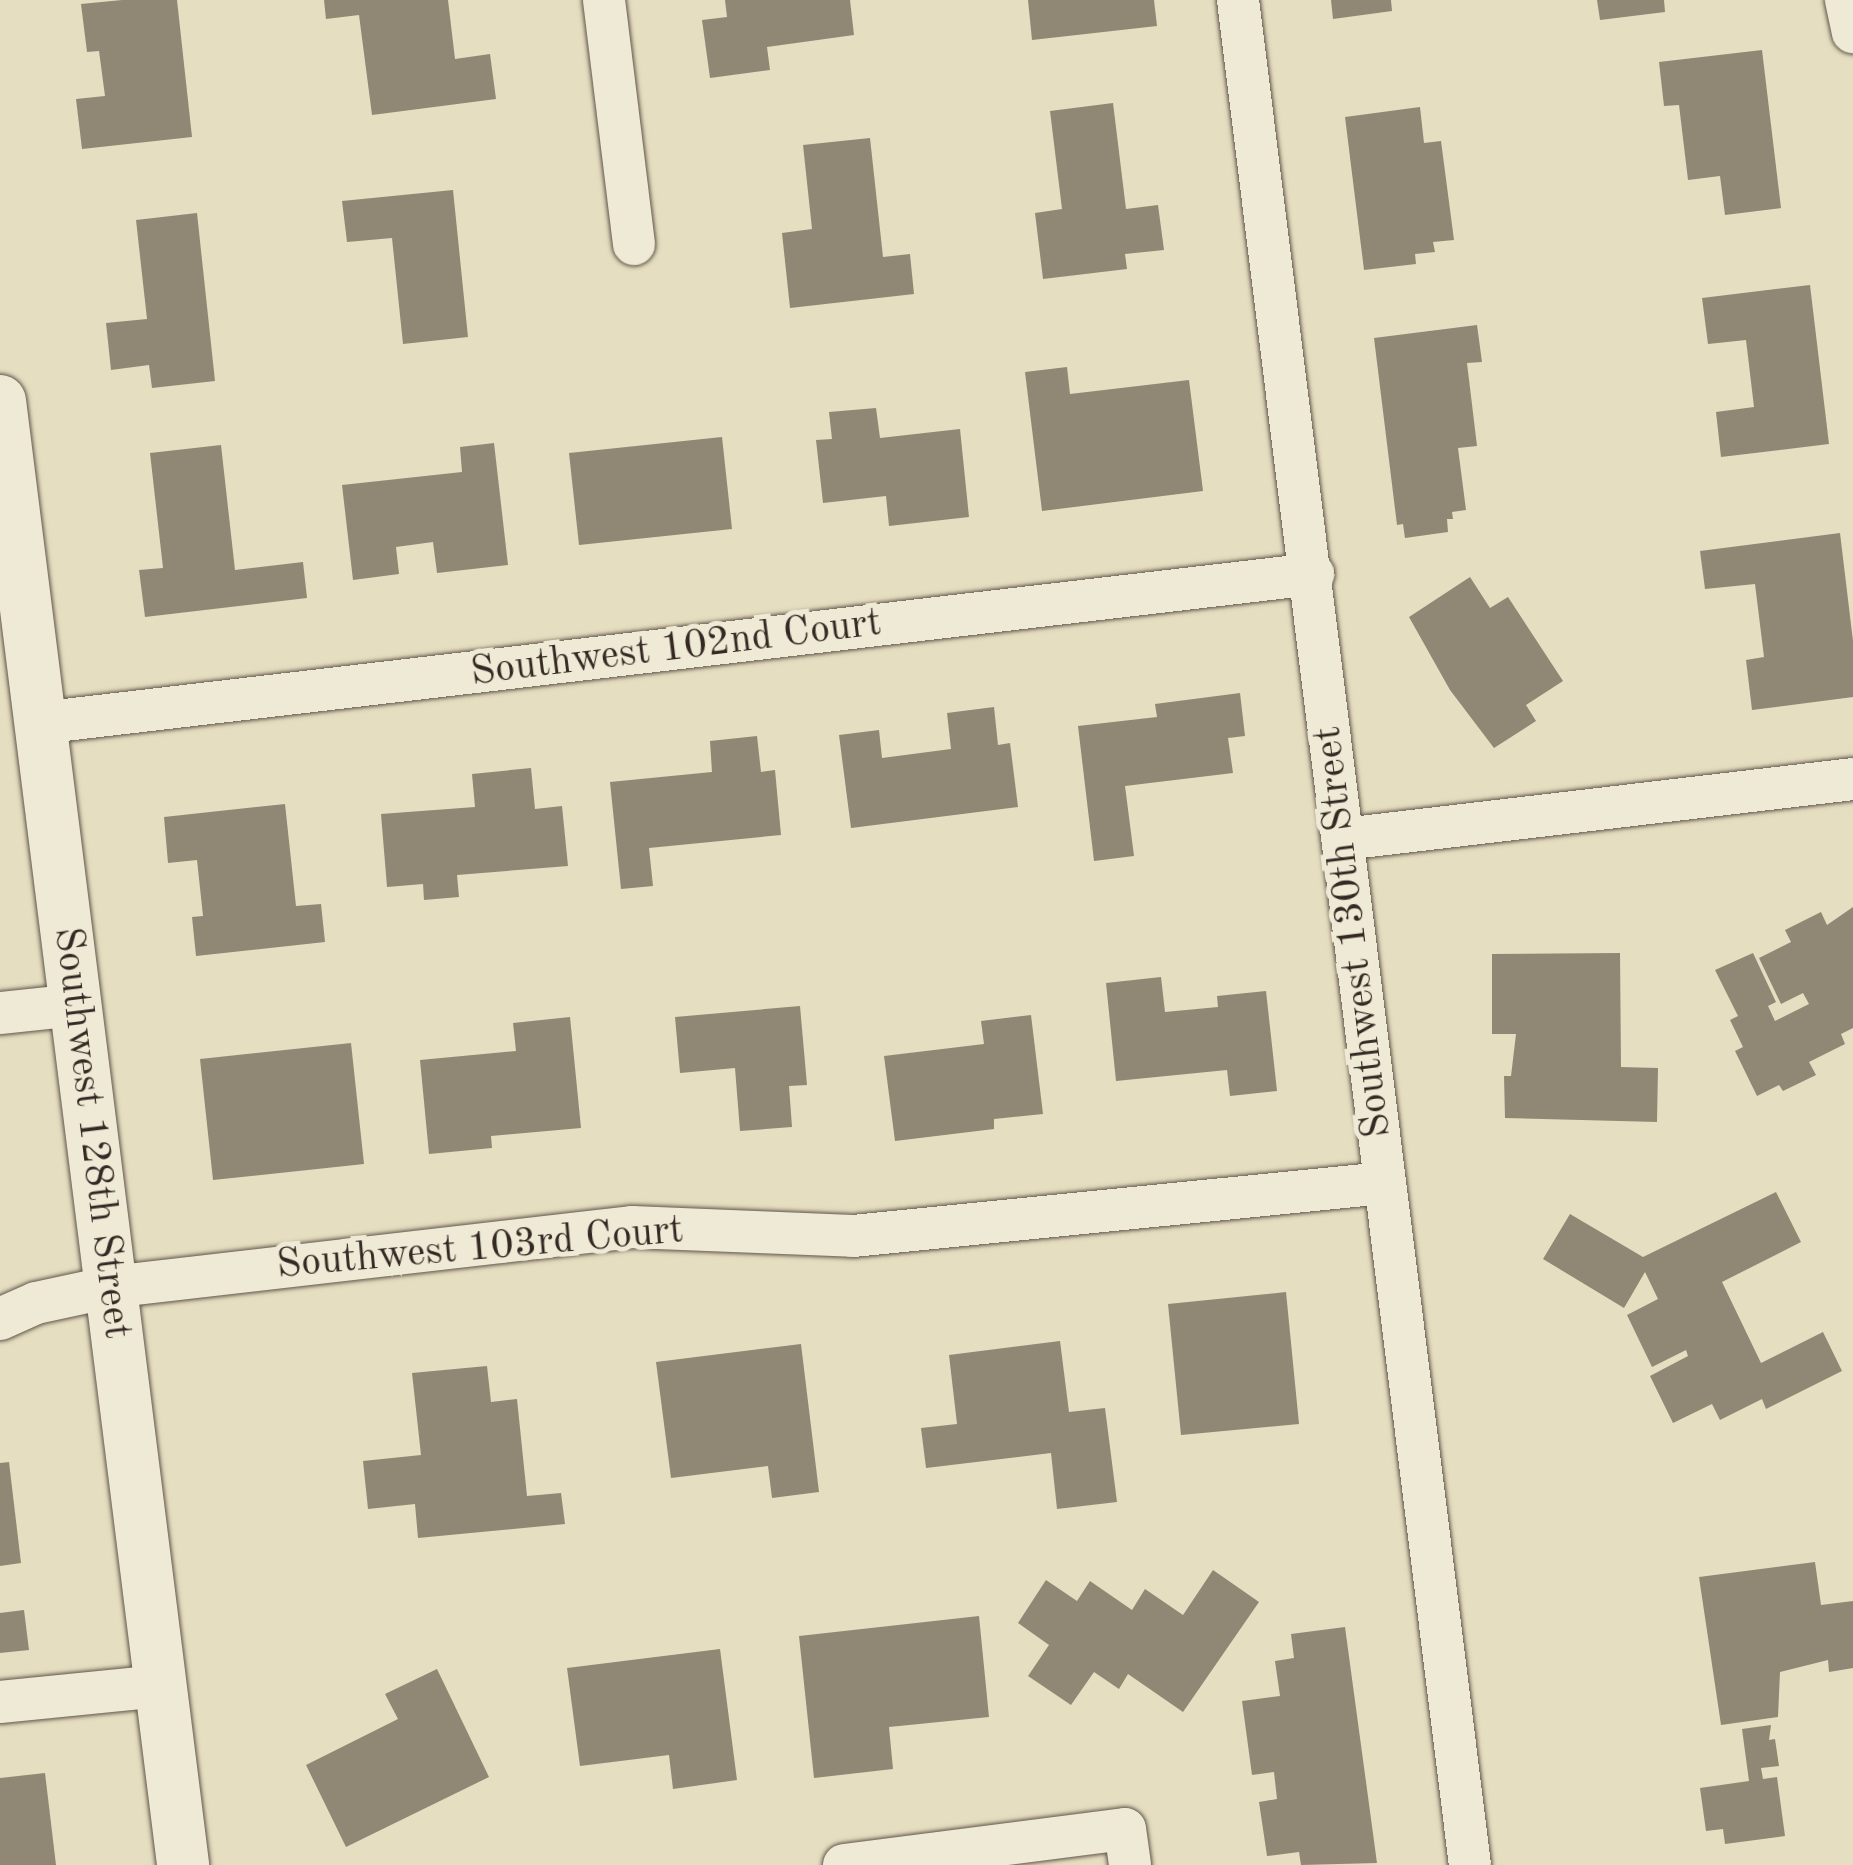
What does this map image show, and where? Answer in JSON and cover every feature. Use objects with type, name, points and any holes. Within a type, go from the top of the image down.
[{"type":"street","points":[[604,0],[634,244]]},
{"type":"street","name":"Southwest 130th Street","points":[[1238,0],[1313,574],[1384,1183],[1470,1865]]},
{"type":"street","points":[[1846,0],[1853,32]]},
{"type":"street","name":"Southwest 128th Street","points":[[0,401],[183,1865]]},
{"type":"street","name":"Southwest 102nd Court","points":[[39,723],[1313,574]]},
{"type":"street","points":[[1344,839],[1853,780]]},
{"type":"street","points":[[0,1014],[76,1004]]},
{"type":"street","name":"Southwest 103rd Court","points":[[0,1319],[36,1303],[110,1287],[632,1227],[853,1236],[1384,1183]]},
{"type":"street","points":[[0,1702],[160,1686]]},
{"type":"street","points":[[844,1865],[1128,1847]]},
{"type":"building","points":[[177,0],[192,137],[82,149],[76,99],[105,96],[99,51],[87,52],[81,4]]},
{"type":"building","points":[[324,0],[448,0],[455,59],[490,54],[496,99],[372,115],[359,15],[326,19]]},
{"type":"building","points":[[725,0],[850,0],[854,35],[767,47],[770,70],[710,78],[702,20],[727,17]]},
{"type":"building","points":[[1028,0],[1154,0],[1157,26],[1032,40]]},
{"type":"building","points":[[1331,0],[1391,0],[1392,11],[1333,19]]},
{"type":"building","points":[[1597,0],[1664,0],[1665,12],[1600,20]]},
{"type":"building","points":[[1762,50],[1781,208],[1725,215],[1720,176],[1688,180],[1679,105],[1664,106],[1659,62]]},
{"type":"building","points":[[1113,103],[1126,209],[1158,205],[1164,250],[1125,254],[1127,269],[1043,279],[1035,213],[1062,209],[1050,111]]},
{"type":"building","points":[[1420,107],[1424,143],[1441,141],[1454,240],[1433,242],[1435,252],[1415,254],[1416,264],[1364,270],[1345,117]]},
{"type":"building","points":[[870,138],[883,257],[910,254],[914,294],[790,308],[782,233],[812,229],[803,145]]},
{"type":"building","points":[[453,190],[468,337],[403,344],[392,238],[347,242],[342,201]]},
{"type":"building","points":[[197,213],[215,381],[152,388],[149,365],[111,370],[106,323],[147,319],[136,220]]},
{"type":"building","points":[[1810,285],[1829,444],[1721,457],[1716,412],[1754,407],[1746,340],[1708,344],[1702,298]]},
{"type":"building","points":[[1477,325],[1482,362],[1467,363],[1477,446],[1458,448],[1466,510],[1452,512],[1453,519],[1447,519],[1448,532],[1405,538],[1403,524],[1397,525],[1374,338]]},
{"type":"building","points":[[1067,367],[1070,394],[1189,380],[1203,491],[1042,511],[1025,372]]},
{"type":"building","points":[[876,408],[880,438],[960,429],[969,517],[889,526],[886,496],[823,503],[816,440],[832,439],[829,412]]},
{"type":"building","points":[[722,437],[732,529],[579,545],[569,453]]},
{"type":"building","points":[[494,443],[508,565],[437,573],[433,542],[396,547],[399,574],[353,580],[342,485],[462,472],[460,447]]},
{"type":"building","points":[[221,445],[235,570],[303,562],[307,598],[145,617],[139,570],[163,568],[150,453]]},
{"type":"building","points":[[1840,533],[1853,641],[1853,697],[1752,710],[1746,660],[1764,657],[1755,584],[1705,589],[1700,551]]},
{"type":"building","points":[[1470,577],[1490,608],[1508,597],[1563,681],[1526,705],[1536,721],[1494,748],[1450,690],[1409,617]]},
{"type":"building","points":[[1240,693],[1245,736],[1228,738],[1233,773],[1125,786],[1134,856],[1094,861],[1078,726],[1157,717],[1155,704]]},
{"type":"building","points":[[994,707],[998,745],[1010,743],[1018,807],[851,828],[839,735],[879,730],[882,758],[951,749],[947,713]]},
{"type":"building","points":[[757,736],[761,772],[775,770],[781,835],[649,848],[653,886],[621,889],[610,782],[712,772],[710,741]]},
{"type":"building","points":[[531,768],[535,809],[562,806],[568,866],[457,875],[459,897],[424,900],[423,884],[387,887],[381,814],[475,807],[472,774]]},
{"type":"building","points":[[285,804],[296,906],[321,904],[325,942],[196,956],[192,917],[203,916],[197,860],[168,863],[164,817]]},
{"type":"building","points":[[1853,907],[1853,1028],[1841,1034],[1845,1044],[1809,1062],[1816,1075],[1783,1091],[1779,1085],[1757,1096],[1735,1051],[1743,1047],[1730,1020],[1738,1016],[1715,970],[1753,953],[1776,1002],[1768,1006],[1775,1021],[1809,1004],[1803,993],[1781,1004],[1759,958],[1791,942],[1785,930],[1821,912],[1827,925]]},
{"type":"building","points":[[1620,953],[1621,1067],[1658,1068],[1657,1122],[1505,1118],[1504,1076],[1511,1076],[1516,1034],[1492,1034],[1492,954]]},
{"type":"building","points":[[1161,977],[1165,1012],[1218,1007],[1217,996],[1266,991],[1277,1091],[1230,1096],[1227,1070],[1116,1081],[1106,983]]},
{"type":"building","points":[[800,1006],[807,1085],[789,1086],[792,1127],[740,1131],[735,1068],[680,1073],[675,1017]]},
{"type":"building","points":[[1031,1015],[1043,1114],[994,1119],[994,1129],[895,1141],[884,1056],[984,1044],[981,1021]]},
{"type":"building","points":[[570,1017],[581,1128],[491,1136],[492,1148],[429,1154],[420,1060],[516,1051],[513,1023]]},
{"type":"building","points":[[351,1043],[364,1164],[213,1180],[200,1059]]},
{"type":"building","points":[[1776,1192],[1801,1242],[1722,1282],[1761,1363],[1823,1332],[1842,1371],[1766,1409],[1762,1399],[1720,1420],[1712,1404],[1673,1423],[1650,1376],[1688,1356],[1686,1350],[1652,1367],[1627,1315],[1658,1299],[1645,1272],[1624,1308],[1543,1259],[1570,1214],[1643,1257]]},
{"type":"building","points":[[1286,1292],[1299,1424],[1181,1435],[1168,1304]]},
{"type":"building","points":[[1060,1341],[1069,1412],[1105,1408],[1117,1502],[1057,1509],[1051,1453],[926,1468],[921,1428],[957,1424],[949,1355]]},
{"type":"building","points":[[801,1344],[819,1492],[772,1498],[768,1466],[671,1478],[656,1362]]},
{"type":"building","points":[[487,1366],[491,1402],[517,1399],[527,1496],[561,1493],[565,1524],[418,1538],[415,1504],[368,1509],[363,1461],[421,1455],[412,1373]]},
{"type":"building","points":[[9,1462],[21,1563],[0,1566],[0,1463]]},
{"type":"building","points":[[1815,1562],[1821,1605],[1853,1601],[1853,1668],[1829,1672],[1828,1660],[1780,1672],[1778,1717],[1721,1725],[1699,1577]]},
{"type":"building","points":[[1213,1570],[1259,1602],[1183,1712],[1128,1674],[1119,1689],[1094,1672],[1071,1705],[1028,1676],[1049,1645],[1018,1623],[1046,1580],[1077,1601],[1090,1581],[1132,1610],[1145,1589],[1183,1615]]},
{"type":"building","points":[[24,1610],[29,1650],[0,1653],[0,1613]]},
{"type":"building","points":[[979,1616],[989,1717],[889,1727],[893,1769],[814,1778],[799,1636]]},
{"type":"building","points":[[1345,1627],[1377,1863],[1301,1865],[1299,1852],[1267,1856],[1259,1802],[1277,1799],[1274,1772],[1252,1775],[1242,1701],[1280,1696],[1275,1661],[1294,1658],[1291,1634]]},
{"type":"building","points":[[720,1649],[737,1780],[673,1789],[669,1755],[580,1766],[567,1668]]},
{"type":"building","points":[[437,1669],[489,1777],[346,1847],[306,1765],[398,1719],[385,1694]]},
{"type":"building","points":[[1771,1725],[1769,1740],[1775,1739],[1779,1766],[1761,1768],[1763,1779],[1777,1777],[1785,1836],[1725,1844],[1723,1829],[1706,1831],[1700,1788],[1749,1781],[1742,1729]]},
{"type":"building","points":[[45,1773],[56,1865],[0,1865],[0,1778]]}]
